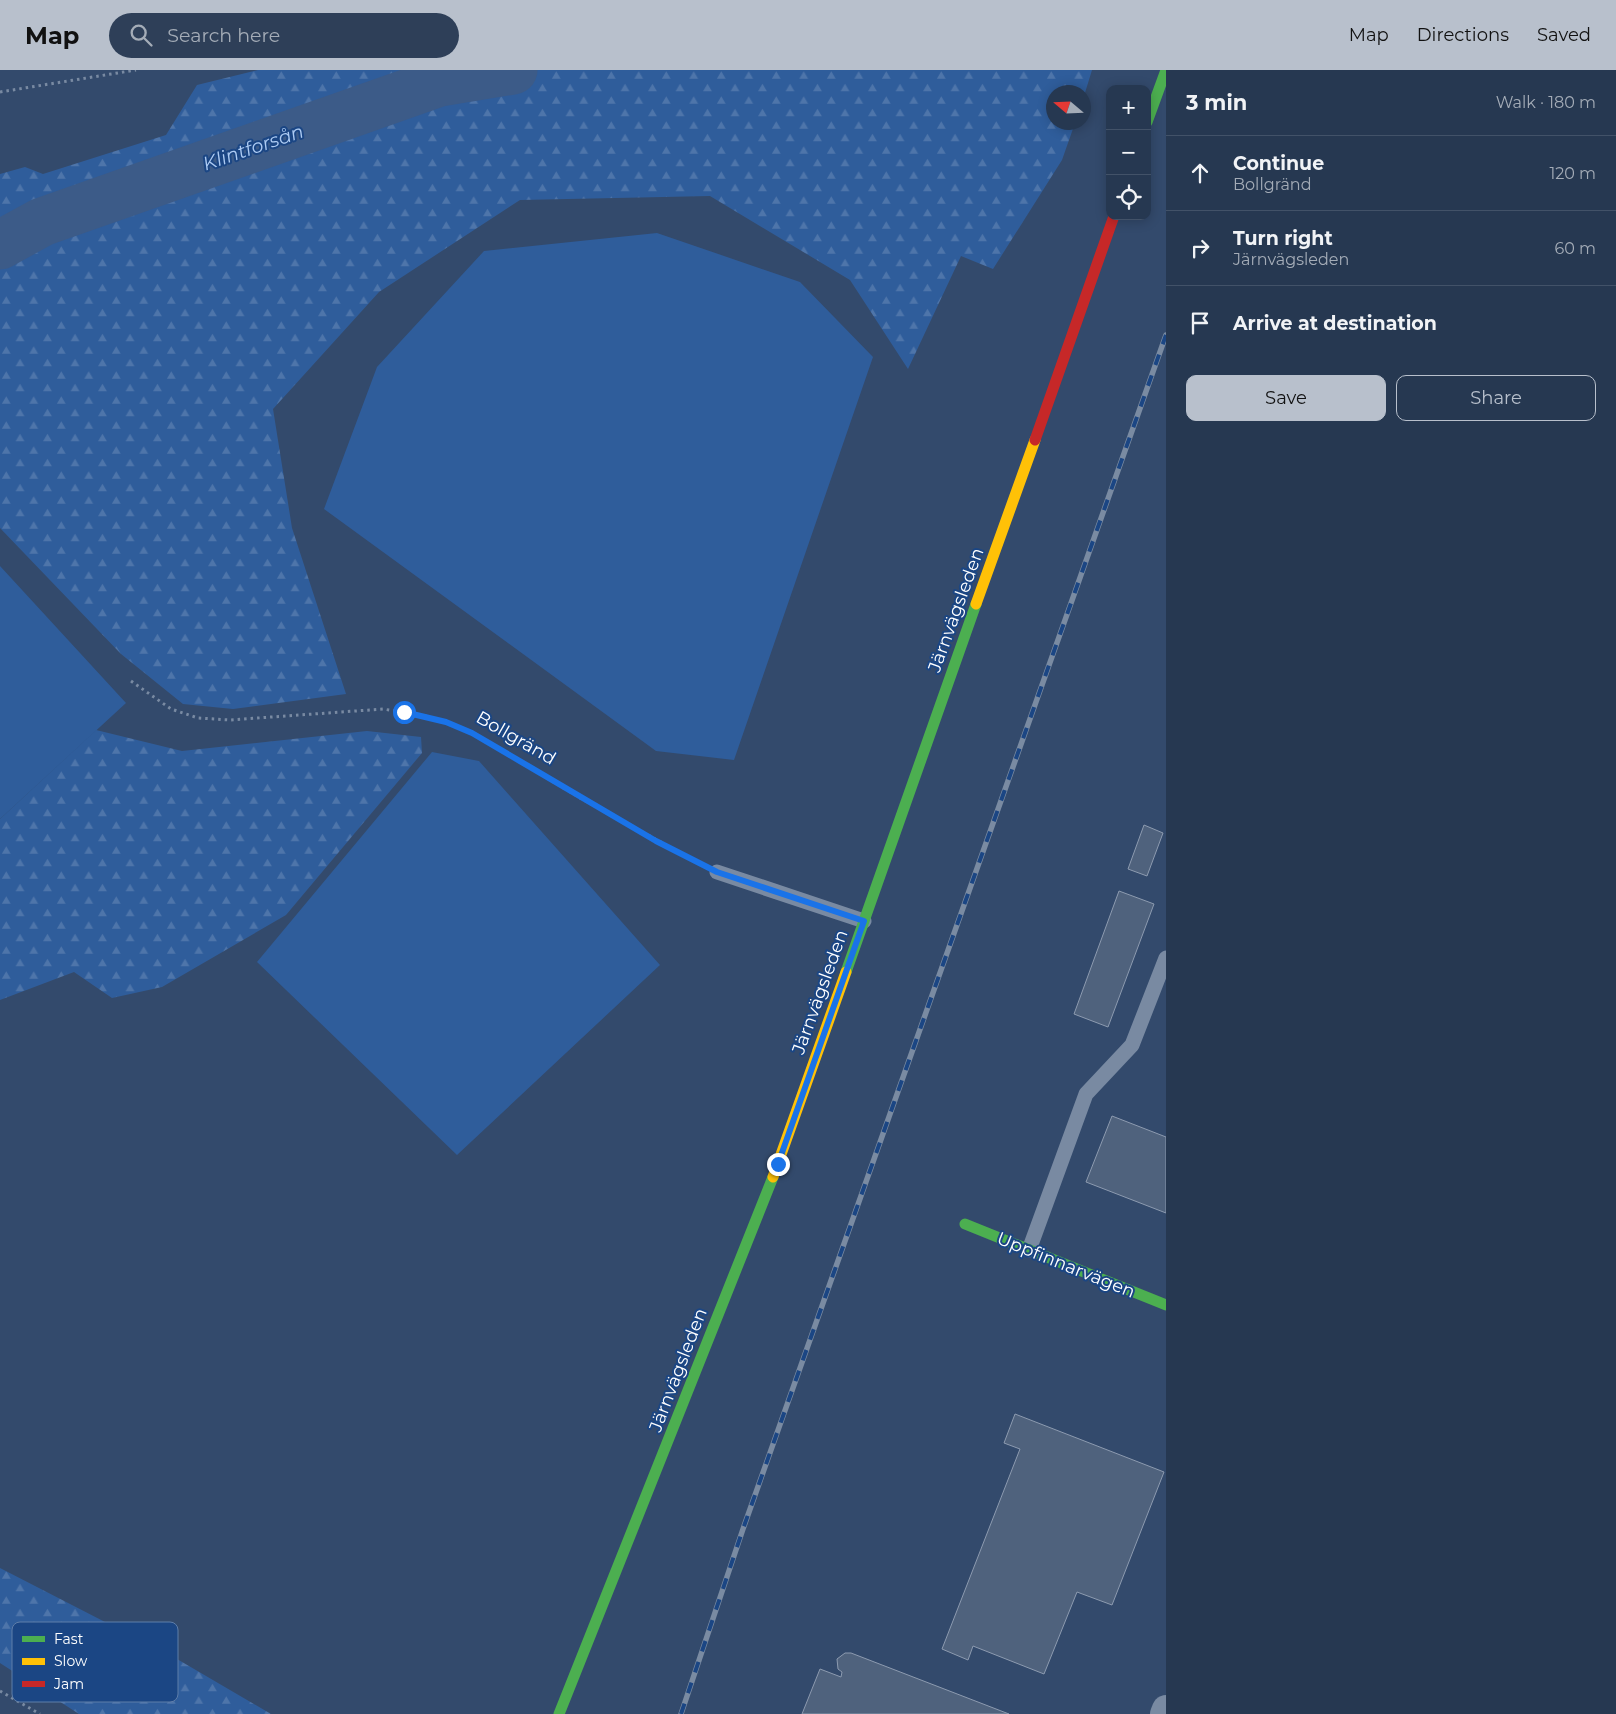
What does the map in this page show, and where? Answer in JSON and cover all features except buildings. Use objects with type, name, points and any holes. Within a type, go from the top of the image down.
[{"type":"main road","points":[[1151,111],[1166,70]]},
{"type":"main road","name":"Järnvägsleden","points":[[559,1714],[580,1668],[778,1164],[1113,220]]},
{"type":"main road","name":"Uppfinnarvägen","points":[[965,1224],[1166,1305]]},
{"type":"street","points":[[1164,1714],[1166,1710]]},
{"type":"lane","points":[[717,872],[864,921]]},
{"type":"lane","points":[[1028,1250],[1086,1094],[1132,1045],[1166,958]]},
{"type":"path","points":[[0,92],[136,70]]},
{"type":"path","name":"Bollgränd","points":[[131,681],[171,709],[206,719],[230,720],[383,709],[411,713],[446,722],[472,733],[648,836],[717,872]]},
{"type":"path","points":[[0,1691],[12,1698]]},
{"type":"path","points":[[19,1702],[40,1714]]},
{"type":"green space","points":[[258,70],[1092,70],[1087,85],[1046,85],[1046,130],[1073,130],[1062,160],[993,269],[961,256],[908,369],[850,280],[710,196],[520,200],[379,292],[273,409],[292,528],[346,694],[233,709],[183,704],[121,654],[0,528],[0,174],[25,167],[43,174],[166,135],[197,85]]},
{"type":"green space","points":[[657,233],[800,282],[873,357],[734,760],[656,751],[324,509],[377,367],[484,251]]},
{"type":"green space","points":[[0,566],[126,703],[0,819]]},
{"type":"green space","points":[[96,730],[182,751],[367,731],[421,737],[422,753],[286,915],[162,987],[112,998],[74,972],[0,1000],[0,819]]},
{"type":"green space","points":[[432,752],[479,761],[660,965],[457,1155],[257,962]]},
{"type":"green space","points":[[0,1568],[105,1622],[12,1622],[12,1671],[0,1663]]},
{"type":"green space","points":[[178,1660],[271,1714],[79,1714],[60,1702],[178,1702]]},
{"type":"waterway","name":"Klintforsån","points":[[0,245],[42,222],[440,82],[513,70]]},
{"type":"railway","points":[[681,1714],[743,1529],[1166,335]]},
{"type":"traffic: fast","points":[[1151,111],[1166,70]]},
{"type":"traffic: fast","points":[[846,972],[976,604]]},
{"type":"traffic: fast","points":[[559,1714],[773,1177]]},
{"type":"traffic: fast","points":[[965,1224],[1166,1305]]},
{"type":"traffic: slow","points":[[976,604],[1035,440]]},
{"type":"traffic: slow","points":[[773,1177],[846,972]]},
{"type":"traffic: jam","points":[[1035,440],[1113,220]]},
{"type":"route","points":[[404,712],[446,722],[472,733],[656,841],[717,872],[864,921],[778,1164]]}]
